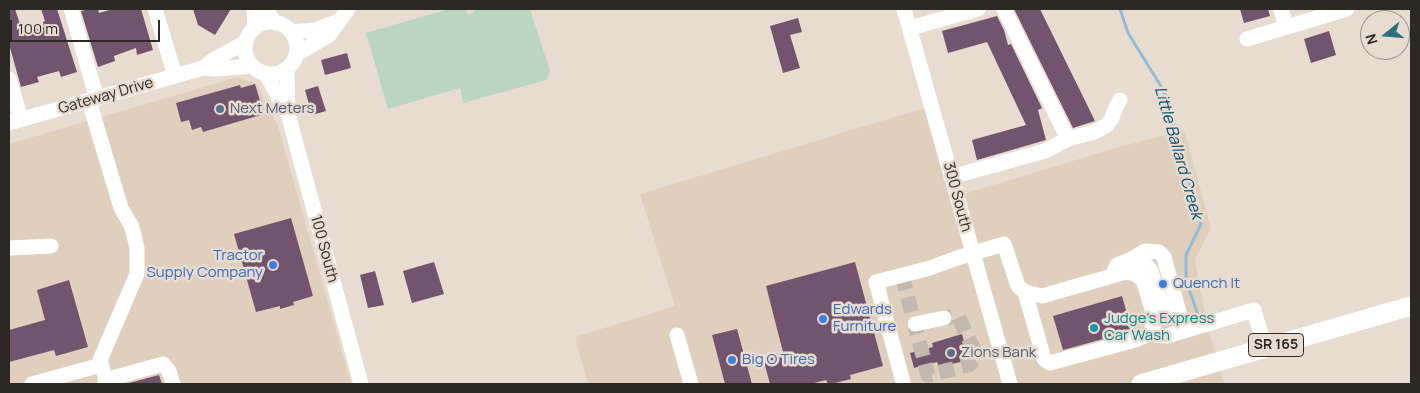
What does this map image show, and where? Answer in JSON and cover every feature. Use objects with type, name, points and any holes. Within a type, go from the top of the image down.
[{"type":"main road","name":"SR 165","points":[[1141,384],[1411,306]]},
{"type":"street","points":[[71,9],[121,208],[132,227],[137,248],[137,274],[100,360],[101,365],[106,383],[162,367],[171,384]]},
{"type":"street","points":[[155,9],[175,76]]},
{"type":"street","points":[[254,9],[255,28]]},
{"type":"street","points":[[266,9],[275,22]]},
{"type":"street","name":"300 South","points":[[904,9],[1010,384]]},
{"type":"street","points":[[910,28],[978,9]]},
{"type":"street","points":[[1004,9],[1068,139]]},
{"type":"street","points":[[1281,9],[1286,27]]},
{"type":"street","points":[[1247,39],[1347,9]]},
{"type":"street","points":[[291,32],[315,30],[344,15]]},
{"type":"street","points":[[297,54],[329,35],[344,15]]},
{"type":"street","points":[[268,22],[275,22],[291,32],[295,38],[297,54],[295,60],[287,69],[274,74],[266,74],[252,66],[245,51],[246,42],[249,34],[255,28],[268,22]]},
{"type":"street","name":"Gateway Drive","points":[[203,68],[213,60],[246,42]]},
{"type":"street","name":"Gateway Drive","points":[[15,121],[203,68],[216,69],[252,66]]},
{"type":"street","name":"100 South","points":[[287,69],[288,114]]},
{"type":"street","name":"100 South","points":[[266,74],[288,114],[361,384]]},
{"type":"street","points":[[9,79],[15,121]]},
{"type":"street","points":[[951,177],[1045,151],[1068,139],[1094,132],[1106,126],[1112,120],[1120,100]]},
{"type":"street","points":[[903,382],[876,282],[930,268],[1004,244],[1018,286],[1025,292],[1042,296],[1126,272],[1135,274],[1143,280],[1154,312],[1154,324],[1149,334]]},
{"type":"street","points":[[9,248],[51,246]]},
{"type":"street","points":[[1112,276],[1117,264],[1132,259],[1145,264],[1151,271],[1159,298],[1181,324]]},
{"type":"street","points":[[1025,292],[1044,359],[1050,363],[1135,340],[1149,334],[1166,336],[1181,324],[1254,310],[1265,349]]},
{"type":"street","points":[[915,324],[944,318]]},
{"type":"street","points":[[677,335],[691,384]]},
{"type":"street","points":[[40,383],[73,379],[101,365]]},
{"type":"shaded area","points":[[238,77],[257,84],[278,126],[351,384],[9,384],[9,144]]},
{"type":"shaded area","points":[[938,104],[964,194],[1112,149],[1184,130],[1211,228],[1195,260],[1206,320],[1224,384],[588,384],[575,337],[675,306],[640,194]]},
{"type":"green space","points":[[449,9],[466,9],[468,15],[478,9],[530,9],[550,71],[546,80],[463,103],[460,88],[388,109],[366,33]]},
{"type":"building","points":[[9,9],[15,9],[23,33],[44,27],[43,22],[45,21],[41,9],[57,9],[77,72],[61,77],[59,71],[37,77],[39,82],[21,87],[9,44]]},
{"type":"building","points":[[98,9],[99,13],[113,9],[141,9],[153,50],[137,55],[136,48],[114,56],[115,61],[98,67],[81,11]]},
{"type":"building","points":[[193,9],[231,9],[215,35],[198,25]]},
{"type":"building","points":[[1014,9],[1040,9],[1095,121],[1073,128]]},
{"type":"building","points":[[1240,9],[1268,9],[1270,16],[1244,23]]},
{"type":"building","points":[[997,16],[1004,30],[1008,45],[1011,44],[1042,108],[1038,110],[1046,140],[977,160],[972,140],[1026,125],[987,42],[948,53],[942,31]]},
{"type":"building","points":[[798,18],[802,32],[790,35],[800,68],[783,73],[770,26]]},
{"type":"building","points":[[1329,31],[1336,55],[1311,63],[1304,39]]},
{"type":"building","points":[[347,53],[351,68],[325,75],[321,60]]},
{"type":"building","name":"Next Meters","points":[[255,84],[264,114],[203,132],[201,127],[192,130],[189,120],[181,122],[176,103],[240,85],[241,88]]},
{"type":"building","points":[[318,86],[326,111],[312,115],[305,90]]},
{"type":"building","name":"Tractor Supply Company","points":[[291,218],[313,296],[293,302],[294,305],[280,309],[280,306],[256,312],[234,234]]},
{"type":"building","points":[[434,262],[444,294],[412,303],[403,271]]},
{"type":"building","name":"Edwards Furniture","points":[[855,262],[883,366],[850,375],[851,379],[831,384],[828,384],[826,380],[810,384],[770,384],[763,358],[783,352],[766,286]]},
{"type":"building","points":[[375,271],[384,305],[368,308],[360,275]]},
{"type":"building","points":[[69,280],[88,347],[56,356],[54,350],[9,362],[9,330],[45,320],[37,290]]},
{"type":"building","name":"Judge's Express Car Wash","points":[[1122,296],[1132,331],[1063,350],[1053,316]]},
{"type":"building","name":"Big O Tires","points":[[737,329],[752,384],[725,384],[712,335]]},
{"type":"building","name":"Zions Bank","points":[[962,334],[969,360],[939,367],[937,362],[914,368],[910,353],[933,347],[932,343]]},
{"type":"building","points":[[159,375],[162,384],[129,383]]},
{"type":"waterway","name":"Little Ballard Creek","points":[[1120,9],[1128,33],[1164,91],[1201,224],[1186,255],[1186,280],[1200,321]]},
{"type":"tunnel","points":[[902,275],[928,375],[969,365],[975,358],[975,352],[958,316],[944,318]]},
{"type":"place","name":"Next Meters","points":[[220,109]]},
{"type":"place","name":"Tractor Supply Company","points":[[273,265]]},
{"type":"place","name":"Quench It","points":[[1163,284]]},
{"type":"place","name":"Edwards Furniture","points":[[823,319]]},
{"type":"place","name":"Judge's Express Car Wash","points":[[1094,328]]},
{"type":"place","name":"Zions Bank","points":[[951,353]]},
{"type":"place","name":"Big O Tires","points":[[732,360]]}]
